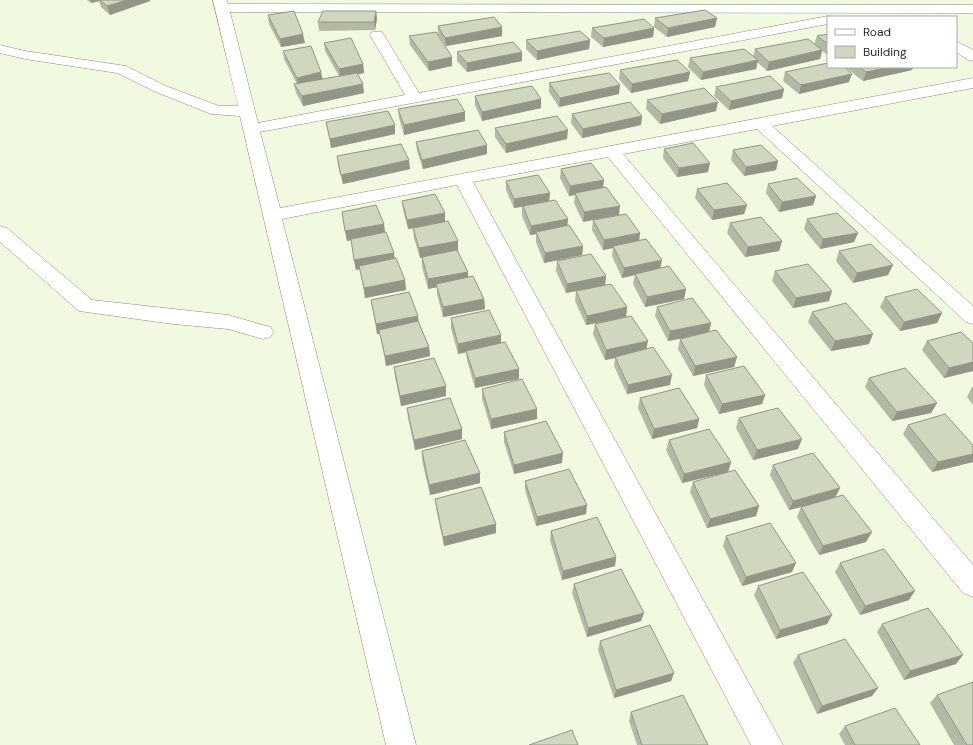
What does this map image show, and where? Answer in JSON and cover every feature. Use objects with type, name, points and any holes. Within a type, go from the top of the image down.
[{"type":"street","points":[[401,745],[221,4],[886,9],[910,13],[973,9]]},
{"type":"street","points":[[850,16],[886,9]]},
{"type":"street","points":[[0,49],[25,56],[121,69],[161,89],[217,111],[249,120],[414,98],[827,20]]},
{"type":"street","points":[[377,35],[414,98]]},
{"type":"street","points":[[957,46],[973,57]]},
{"type":"street","points":[[272,215],[973,83]]},
{"type":"street","points":[[760,123],[973,317]]},
{"type":"street","points":[[612,151],[973,585]]},
{"type":"street","points":[[462,179],[768,745]]},
{"type":"street","points":[[0,232],[86,306],[228,322],[263,332]]},
{"type":"building","points":[[100,0],[127,0],[107,6]]},
{"type":"building","points":[[705,10],[717,18],[668,28],[655,18]]},
{"type":"building","points":[[294,11],[303,34],[280,39],[268,15]]},
{"type":"building","points":[[323,11],[376,11],[374,22],[318,22]]},
{"type":"building","points":[[494,17],[502,27],[445,38],[438,26]]},
{"type":"building","points":[[644,19],[654,28],[604,38],[592,28]]},
{"type":"building","points":[[580,31],[590,40],[537,51],[526,40]]},
{"type":"building","points":[[436,32],[452,57],[428,62],[409,36]]},
{"type":"building","points":[[827,34],[827,43],[817,36]]},
{"type":"building","points":[[351,38],[363,64],[339,69],[324,43]]},
{"type":"building","points":[[808,39],[822,50],[769,62],[755,49]]},
{"type":"building","points":[[513,42],[522,52],[467,63],[457,52]]},
{"type":"building","points":[[311,46],[321,72],[297,78],[283,51]]},
{"type":"building","points":[[744,49],[758,60],[703,72],[690,58]]},
{"type":"building","points":[[677,60],[690,72],[632,84],[620,70]]},
{"type":"building","points":[[827,63],[827,68],[845,68],[852,74],[801,85],[785,72]]},
{"type":"building","points":[[860,68],[885,68],[866,72]]},
{"type":"building","points":[[357,73],[363,84],[302,96],[294,84]]},
{"type":"building","points":[[609,73],[620,85],[560,98],[549,83]]},
{"type":"building","points":[[770,76],[784,89],[731,101],[716,87]]},
{"type":"building","points":[[532,86],[541,99],[482,112],[475,96]]},
{"type":"building","points":[[704,88],[718,102],[662,114],[647,100]]},
{"type":"building","points":[[457,99],[465,112],[404,125],[398,109]]},
{"type":"building","points":[[630,102],[642,116],[583,129],[572,114]]},
{"type":"building","points":[[388,111],[395,125],[330,139],[326,122]]},
{"type":"building","points":[[557,116],[568,130],[506,144],[495,128]]},
{"type":"building","points":[[478,130],[487,145],[422,160],[416,142]]},
{"type":"building","points":[[693,143],[710,163],[679,168],[664,149]]},
{"type":"building","points":[[401,144],[409,160],[341,175],[337,156]]},
{"type":"building","points":[[761,145],[778,161],[746,167],[733,150]]},
{"type":"building","points":[[591,163],[604,180],[570,186],[561,169]]},
{"type":"building","points":[[538,175],[550,193],[514,199],[506,181]]},
{"type":"building","points":[[797,178],[816,196],[782,202],[768,184]]},
{"type":"building","points":[[727,183],[747,205],[714,210],[697,189]]},
{"type":"building","points":[[606,187],[620,206],[584,212],[575,193]]},
{"type":"building","points":[[435,194],[445,213],[407,220],[402,201]]},
{"type":"building","points":[[555,200],[568,219],[531,226],[523,206]]},
{"type":"building","points":[[376,205],[384,224],[345,231],[342,212]]},
{"type":"building","points":[[837,213],[858,233],[823,239],[807,219]]},
{"type":"building","points":[[626,214],[640,233],[604,240],[593,220]]},
{"type":"building","points":[[761,217],[782,241],[748,247],[730,223]]},
{"type":"building","points":[[448,221],[458,241],[419,248],[413,228]]},
{"type":"building","points":[[569,225],[583,246],[545,253],[536,232]]},
{"type":"building","points":[[386,232],[394,253],[354,260],[351,239]]},
{"type":"building","points":[[646,239],[662,260],[624,268],[613,246]]},
{"type":"building","points":[[871,244],[893,265],[857,273],[839,251]]},
{"type":"building","points":[[457,250],[468,272],[428,279],[422,257]]},
{"type":"building","points":[[591,254],[606,276],[567,284],[557,261]]},
{"type":"building","points":[[396,258],[405,280],[364,288],[359,266]]},
{"type":"building","points":[[808,264],[832,291],[796,298],[775,271]]},
{"type":"building","points":[[669,266],[686,289],[647,297],[635,274]]},
{"type":"building","points":[[473,276],[484,299],[443,307],[436,284]]},
{"type":"building","points":[[611,284],[627,307],[587,316],[576,291]]},
{"type":"building","points":[[917,289],[942,313],[904,322],[885,297]]},
{"type":"building","points":[[409,292],[418,316],[376,324],[371,300]]},
{"type":"building","points":[[692,298],[711,323],[670,331],[657,307]]},
{"type":"building","points":[[846,303],[873,334],[835,341],[812,312]]},
{"type":"building","points":[[489,310],[501,335],[458,344],[451,318]]},
{"type":"building","points":[[631,316],[648,341],[606,350],[595,324]]},
{"type":"building","points":[[418,321],[429,347],[385,356],[379,330]]},
{"type":"building","points":[[716,330],[737,357],[695,366],[680,339]]},
{"type":"building","points":[[961,332],[973,343],[973,362],[949,368],[927,341]]},
{"type":"building","points":[[505,342],[519,369],[475,378],[466,351]]},
{"type":"building","points":[[653,347],[672,375],[628,385],[615,357]]},
{"type":"building","points":[[434,358],[446,386],[400,396],[394,367]]},
{"type":"building","points":[[744,366],[765,395],[722,404],[706,375]]},
{"type":"building","points":[[905,368],[937,403],[897,412],[869,378]]},
{"type":"building","points":[[522,379],[537,409],[491,419],[482,389]]},
{"type":"building","points":[[679,388],[699,419],[654,429],[640,398]]},
{"type":"building","points":[[450,398],[462,429],[414,440],[407,408]]},
{"type":"building","points":[[778,408],[802,439],[757,450],[739,418]]},
{"type":"building","points":[[945,414],[973,445],[973,454],[938,462],[908,425]]},
{"type":"building","points":[[546,421],[563,453],[514,465],[504,432]]},
{"type":"building","points":[[709,429],[731,462],[684,474],[669,440]]},
{"type":"building","points":[[465,440],[480,473],[429,485],[422,451]]},
{"type":"building","points":[[813,453],[840,488],[793,501],[773,465]]},
{"type":"building","points":[[569,469],[587,505],[537,517],[525,481]]},
{"type":"building","points":[[735,470],[759,506],[710,519],[693,482]]},
{"type":"building","points":[[481,487],[496,524],[443,537],[435,499]]},
{"type":"building","points":[[843,495],[872,532],[823,546],[801,507]]},
{"type":"building","points":[[597,517],[616,557],[563,571],[551,531]]},
{"type":"building","points":[[770,523],[796,563],[746,577],[726,536]]},
{"type":"building","points":[[884,549],[915,591],[865,606],[840,563]]},
{"type":"building","points":[[621,569],[644,613],[588,628],[574,584]]},
{"type":"building","points":[[803,572],[832,615],[780,630],[758,586]]},
{"type":"building","points":[[928,608],[963,655],[910,671],[882,624]]},
{"type":"building","points":[[650,625],[674,673],[616,690],[600,641]]},
{"type":"building","points":[[845,639],[878,688],[822,706],[798,655]]},
{"type":"building","points":[[973,682],[973,745],[967,745],[937,695]]},
{"type":"building","points":[[683,695],[708,745],[642,745],[631,712]]},
{"type":"building","points":[[895,708],[920,745],[855,745],[845,726]]},
{"type":"building","points":[[572,730],[578,745],[529,745]]}]
